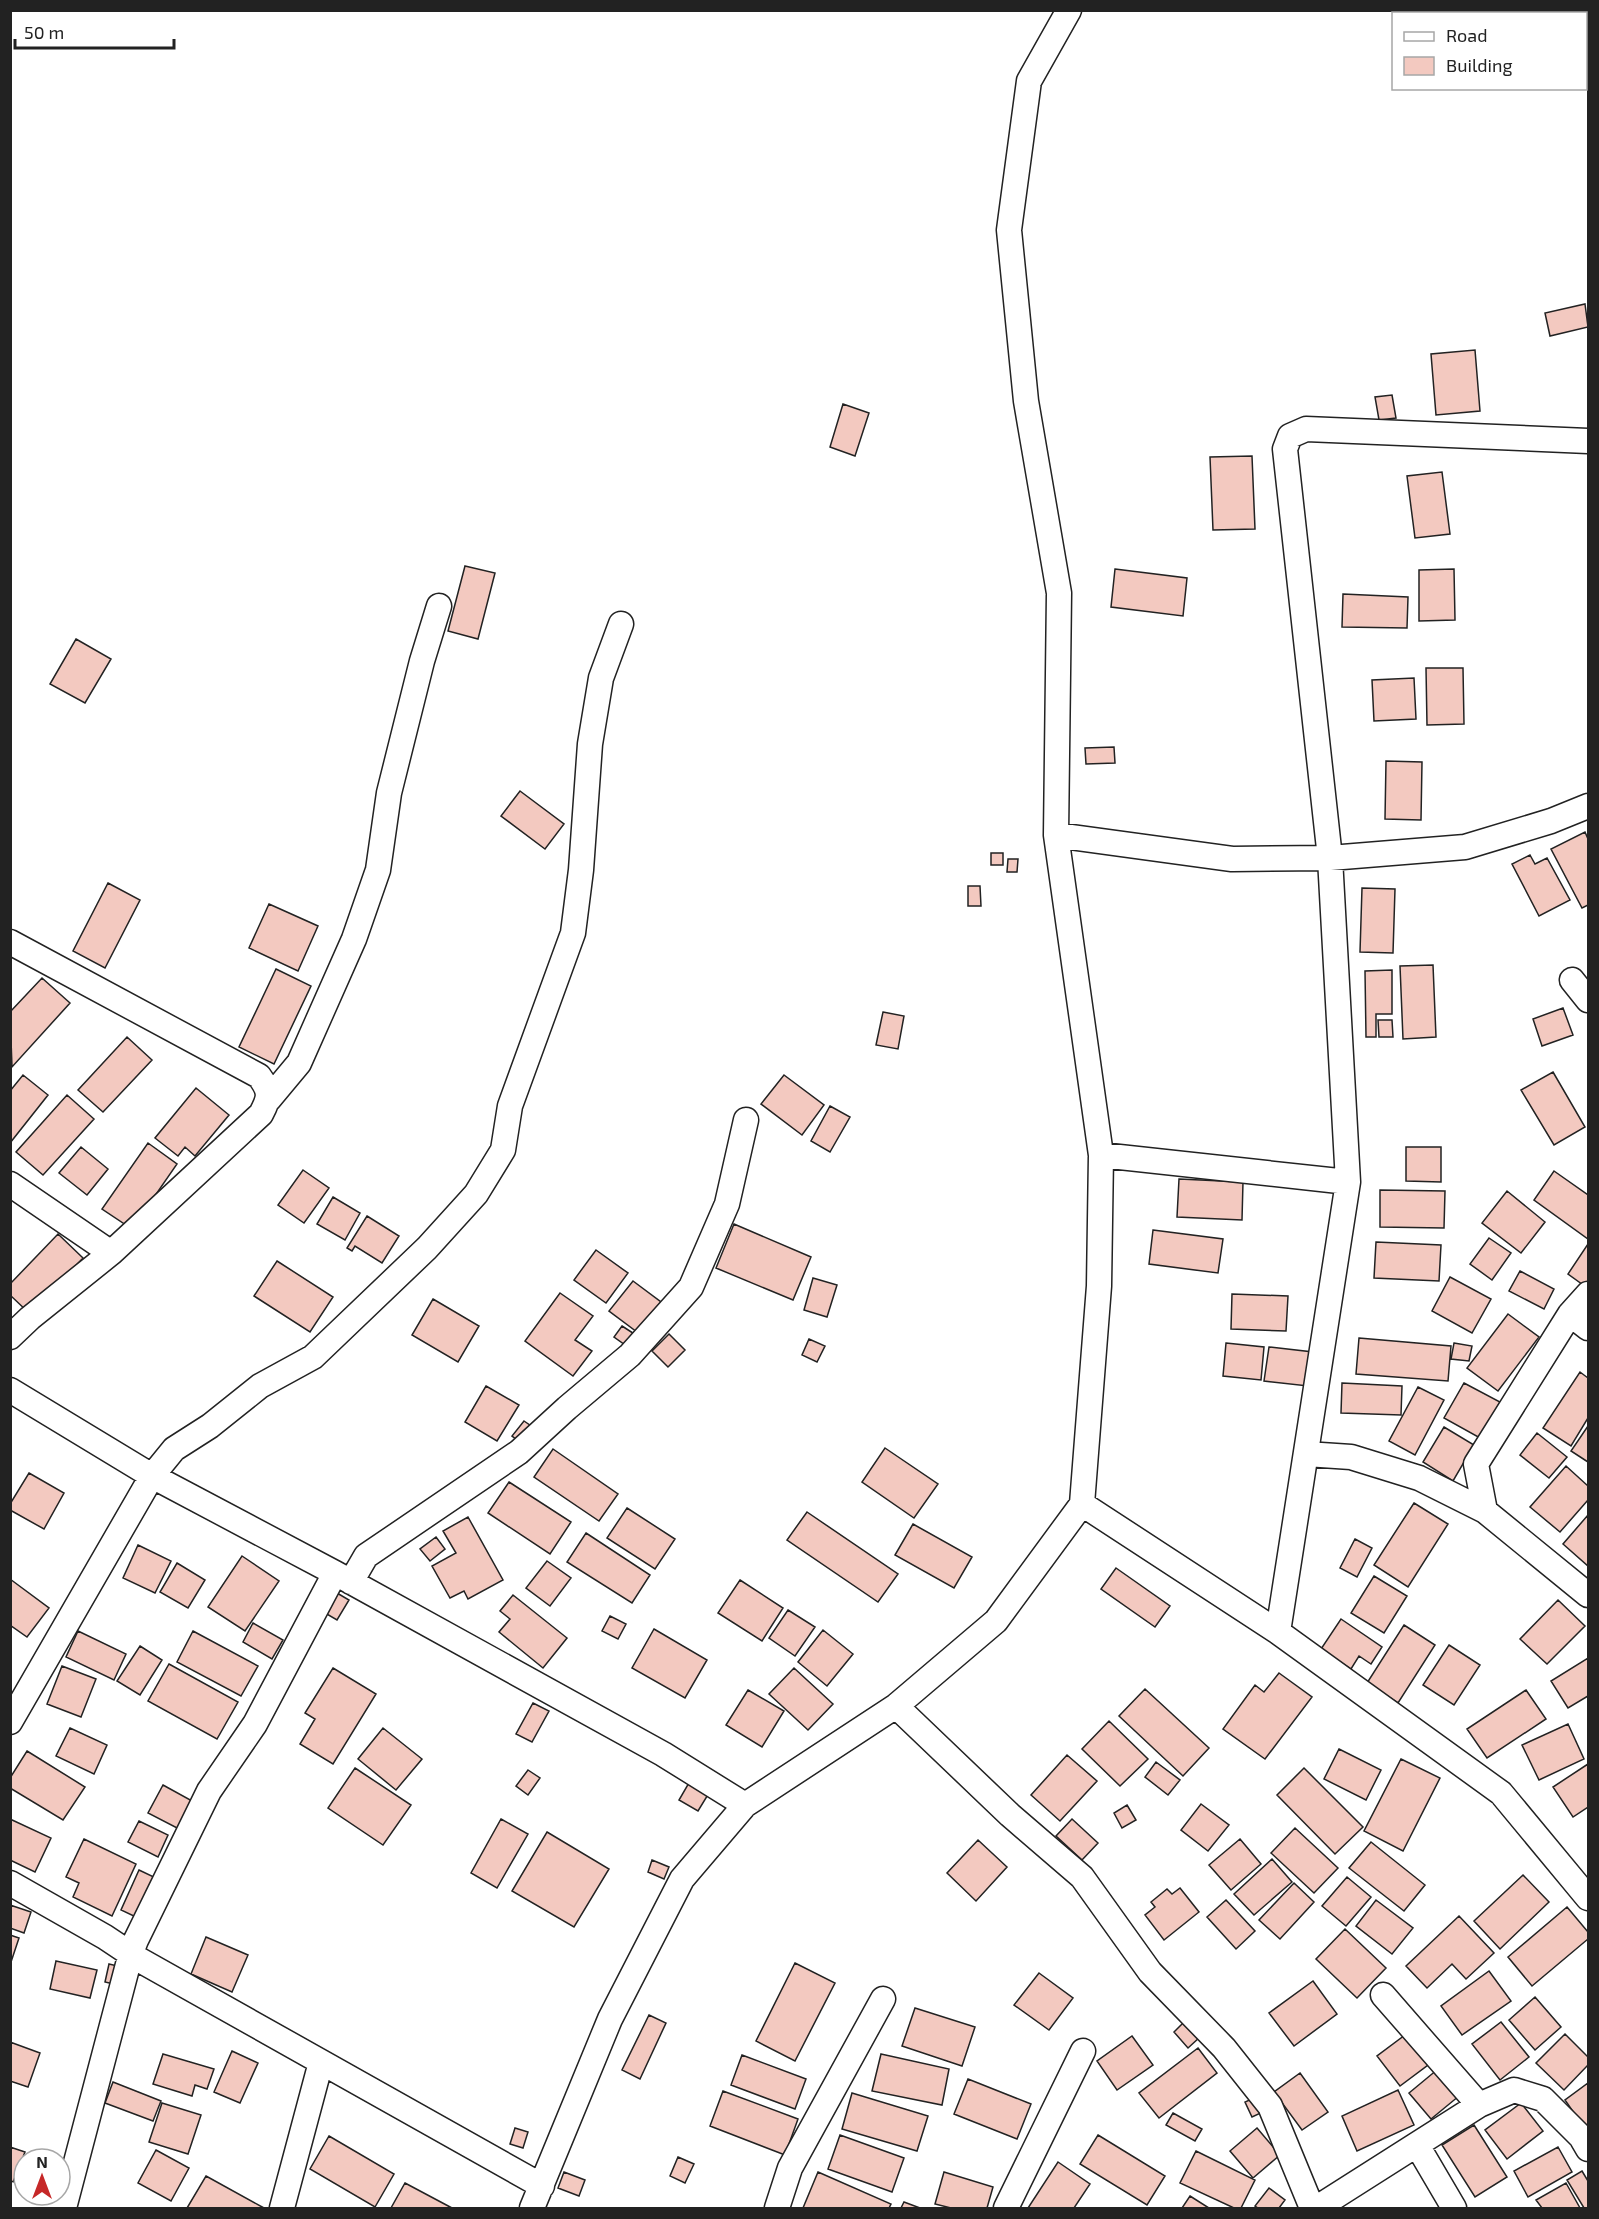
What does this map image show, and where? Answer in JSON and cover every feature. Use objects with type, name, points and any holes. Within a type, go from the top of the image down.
[{"type":"street","points":[[532,2208],[610,2019],[682,1880],[745,1805],[896,1706],[996,1621],[1082,1504],[1099,1286],[1101,1155],[1056,835],[1059,593],[1026,401],[1009,230],[1029,81],[1069,10]]},
{"type":"street","points":[[1278,1632],[1348,1182],[1330,858],[1286,449],[1290,436],[1306,429],[1588,441]]},
{"type":"street","points":[[10,1337],[30,1318],[111,1253],[261,1114],[269,1099],[299,1063],[354,939],[378,870],[389,792],[422,661],[439,606]]},
{"type":"street","points":[[10,1722],[152,1476],[174,1449],[210,1426],[260,1386],[313,1357],[428,1248],[476,1194],[503,1150],[510,1106],[573,933],[581,870],[590,744],[601,678],[621,624]]},
{"type":"street","points":[[1056,835],[1232,859],[1330,858],[1466,847],[1551,821],[1588,806]]},
{"type":"street","points":[[10,942],[259,1076],[267,1087],[269,1099]]},
{"type":"street","points":[[1572,980],[1588,1000]]},
{"type":"street","points":[[64,2208],[131,1953],[209,1791],[255,1724],[343,1578],[366,1556],[519,1452],[630,1355],[692,1287],[727,1204],[746,1120]]},
{"type":"street","points":[[1101,1155],[1348,1182]]},
{"type":"street","points":[[10,1184],[111,1253]]},
{"type":"street","points":[[1485,1511],[1476,1464],[1579,1321],[1588,1294]]},
{"type":"street","points":[[10,1390],[152,1476],[663,1754],[745,1805]]},
{"type":"street","points":[[1306,1454],[1351,1456],[1419,1478],[1485,1511],[1588,1595]]},
{"type":"street","points":[[1082,1504],[1278,1632],[1501,1793],[1588,1898]]},
{"type":"street","points":[[896,1706],[1010,1815],[1082,1877],[1150,1972],[1224,2048],[1270,2106],[1312,2208]]},
{"type":"street","points":[[10,1883],[542,2186]]},
{"type":"street","points":[[1383,1995],[1479,2105]]},
{"type":"street","points":[[777,2208],[789,2168],[883,1999]]},
{"type":"street","points":[[1006,2208],[1083,2051]]},
{"type":"street","points":[[282,2208],[321,2062]]},
{"type":"street","points":[[1317,2208],[1479,2105],[1514,2090],[1543,2099],[1581,2138],[1588,2149]]},
{"type":"street","points":[[1417,2145],[1454,2208]]},
{"type":"street","points":[[10,2194],[57,2208]]},
{"type":"building","points":[[1585,304],[1588,327],[1550,336],[1545,313]]},
{"type":"building","points":[[1475,350],[1480,411],[1436,415],[1431,354]]},
{"type":"building","points":[[1392,395],[1396,418],[1379,420],[1375,397]]},
{"type":"building","points":[[843,404],[869,413],[855,456],[830,447]]},
{"type":"building","points":[[1252,456],[1255,529],[1213,530],[1210,457]]},
{"type":"building","points":[[1442,472],[1450,534],[1415,538],[1407,476]]},
{"type":"building","points":[[465,566],[495,573],[478,639],[448,631]]},
{"type":"building","points":[[1115,569],[1187,578],[1183,616],[1111,607]]},
{"type":"building","points":[[1454,569],[1455,620],[1419,621],[1419,570]]},
{"type":"building","points":[[1343,594],[1408,597],[1407,628],[1342,627]]},
{"type":"building","points":[[76,639],[111,659],[85,703],[50,684]]},
{"type":"building","points":[[1426,668],[1463,668],[1464,724],[1427,725]]},
{"type":"building","points":[[1414,678],[1416,719],[1374,721],[1372,680]]},
{"type":"building","points":[[1114,747],[1115,763],[1086,764],[1085,748]]},
{"type":"building","points":[[1386,761],[1422,762],[1421,820],[1385,819]]},
{"type":"building","points":[[520,791],[564,824],[545,849],[501,816]]},
{"type":"building","points":[[1585,832],[1588,839],[1588,905],[1582,908],[1551,849]]},
{"type":"building","points":[[991,853],[1003,853],[1003,865],[991,865]]},
{"type":"building","points":[[1530,855],[1535,864],[1547,858],[1570,900],[1539,916],[1512,864]]},
{"type":"building","points":[[1008,859],[1018,859],[1017,872],[1007,872]]},
{"type":"building","points":[[108,883],[140,900],[105,968],[73,951]]},
{"type":"building","points":[[968,886],[980,886],[981,906],[968,906]]},
{"type":"building","points":[[1362,888],[1395,889],[1393,953],[1360,952]]},
{"type":"building","points":[[269,904],[318,926],[298,971],[249,948]]},
{"type":"building","points":[[1433,965],[1436,1037],[1403,1039],[1400,966]]},
{"type":"building","points":[[276,969],[311,986],[274,1064],[239,1047]]},
{"type":"building","points":[[1392,970],[1392,1014],[1376,1014],[1376,1037],[1366,1037],[1365,971]]},
{"type":"building","points":[[42,978],[70,1003],[12,1067],[10,1012]]},
{"type":"building","points":[[1563,1008],[1573,1035],[1542,1046],[1533,1019]]},
{"type":"building","points":[[883,1012],[904,1016],[898,1049],[876,1045]]},
{"type":"building","points":[[1378,1020],[1392,1020],[1393,1037],[1379,1037]]},
{"type":"building","points":[[127,1037],[152,1060],[103,1112],[78,1090]]},
{"type":"building","points":[[1553,1072],[1585,1127],[1554,1145],[1521,1090]]},
{"type":"building","points":[[23,1075],[48,1095],[10,1143],[10,1091]]},
{"type":"building","points":[[784,1075],[824,1105],[802,1135],[761,1104]]},
{"type":"building","points":[[196,1088],[229,1115],[195,1156],[185,1147],[178,1156],[155,1138]]},
{"type":"building","points":[[67,1095],[94,1119],[43,1175],[16,1152]]},
{"type":"building","points":[[830,1106],[850,1117],[830,1152],[811,1141]]},
{"type":"building","points":[[148,1143],[177,1164],[132,1229],[102,1209]]},
{"type":"building","points":[[81,1147],[108,1169],[87,1195],[59,1173]]},
{"type":"building","points":[[1406,1147],[1441,1147],[1441,1182],[1406,1181]]},
{"type":"building","points":[[303,1170],[329,1188],[304,1223],[278,1205]]},
{"type":"building","points":[[1554,1171],[1588,1195],[1588,1239],[1534,1200]]},
{"type":"building","points":[[1179,1179],[1243,1182],[1242,1220],[1177,1217]]},
{"type":"building","points":[[1380,1190],[1445,1191],[1444,1228],[1380,1227]]},
{"type":"building","points":[[1507,1191],[1545,1222],[1521,1253],[1482,1223]]},
{"type":"building","points":[[333,1197],[360,1213],[345,1240],[317,1224]]},
{"type":"building","points":[[367,1216],[399,1236],[382,1263],[355,1246],[352,1251],[347,1248]]},
{"type":"building","points":[[734,1224],[811,1257],[793,1300],[716,1268]]},
{"type":"building","points":[[1153,1230],[1223,1239],[1218,1273],[1149,1264]]},
{"type":"building","points":[[58,1234],[83,1258],[30,1314],[10,1295],[10,1284]]},
{"type":"building","points":[[1489,1238],[1511,1253],[1492,1280],[1470,1264]]},
{"type":"building","points":[[1376,1242],[1441,1245],[1439,1281],[1374,1278]]},
{"type":"building","points":[[1588,1244],[1588,1284],[1586,1287],[1568,1274]]},
{"type":"building","points":[[596,1250],[628,1273],[606,1303],[574,1280]]},
{"type":"building","points":[[277,1261],[333,1297],[310,1332],[254,1296]]},
{"type":"building","points":[[1520,1271],[1554,1289],[1544,1309],[1509,1291]]},
{"type":"building","points":[[1450,1277],[1491,1299],[1472,1333],[1432,1311]]},
{"type":"building","points":[[813,1278],[837,1285],[827,1317],[804,1310]]},
{"type":"building","points":[[633,1281],[661,1302],[637,1332],[609,1311]]},
{"type":"building","points":[[560,1293],[593,1316],[575,1340],[592,1351],[573,1376],[525,1341]]},
{"type":"building","points":[[1232,1294],[1288,1296],[1286,1331],[1231,1329]]},
{"type":"building","points":[[433,1299],[479,1326],[458,1362],[412,1335]]},
{"type":"building","points":[[1508,1314],[1539,1337],[1498,1391],[1467,1368]]},
{"type":"building","points":[[622,1326],[636,1335],[628,1347],[614,1337]]},
{"type":"building","points":[[669,1334],[685,1350],[668,1367],[652,1351]]},
{"type":"building","points":[[1359,1338],[1451,1346],[1448,1381],[1356,1374]]},
{"type":"building","points":[[809,1339],[825,1346],[817,1362],[802,1355]]},
{"type":"building","points":[[1226,1343],[1264,1347],[1261,1380],[1223,1376]]},
{"type":"building","points":[[1454,1343],[1472,1346],[1469,1361],[1451,1359]]},
{"type":"building","points":[[1269,1347],[1313,1352],[1308,1386],[1264,1381]]},
{"type":"building","points":[[1580,1372],[1588,1378],[1588,1418],[1571,1446],[1543,1428]]},
{"type":"building","points":[[1342,1383],[1402,1386],[1401,1415],[1341,1413]]},
{"type":"building","points":[[1464,1383],[1500,1402],[1480,1438],[1444,1418]]},
{"type":"building","points":[[486,1386],[519,1405],[497,1441],[465,1422]]},
{"type":"building","points":[[1418,1387],[1444,1400],[1415,1455],[1389,1441]]},
{"type":"building","points":[[524,1421],[537,1430],[525,1446],[512,1436]]},
{"type":"building","points":[[1588,1426],[1588,1462],[1571,1451]]},
{"type":"building","points":[[1444,1427],[1474,1445],[1453,1481],[1423,1462]]},
{"type":"building","points":[[1537,1433],[1567,1457],[1549,1478],[1520,1455]]},
{"type":"building","points":[[885,1448],[938,1484],[914,1518],[862,1482]]},
{"type":"building","points":[[553,1449],[618,1494],[599,1521],[534,1477]]},
{"type":"building","points":[[1566,1466],[1588,1486],[1588,1500],[1560,1532],[1530,1507]]},
{"type":"building","points":[[29,1473],[64,1493],[44,1529],[10,1510],[10,1504]]},
{"type":"building","points":[[509,1482],[571,1522],[550,1554],[488,1513]]},
{"type":"building","points":[[1414,1503],[1448,1524],[1408,1587],[1374,1565]]},
{"type":"building","points":[[627,1508],[675,1539],[655,1569],[607,1538]]},
{"type":"building","points":[[807,1512],[898,1574],[878,1602],[787,1540]]},
{"type":"building","points":[[1588,1515],[1588,1566],[1563,1544]]},
{"type":"building","points":[[468,1517],[503,1580],[468,1599],[464,1591],[450,1598],[432,1566],[456,1553],[443,1531]]},
{"type":"building","points":[[913,1524],[972,1557],[954,1588],[895,1555]]},
{"type":"building","points":[[586,1533],[650,1575],[632,1603],[567,1562]]},
{"type":"building","points":[[436,1537],[445,1549],[430,1561],[420,1549]]},
{"type":"building","points":[[1355,1539],[1372,1548],[1357,1577],[1340,1568]]},
{"type":"building","points":[[138,1545],[171,1561],[155,1593],[123,1578]]},
{"type":"building","points":[[242,1556],[279,1581],[245,1631],[208,1607]]},
{"type":"building","points":[[547,1561],[571,1578],[550,1606],[526,1588]]},
{"type":"building","points":[[177,1563],[205,1580],[188,1608],[160,1592]]},
{"type":"building","points":[[1116,1568],[1170,1606],[1155,1627],[1101,1589]]},
{"type":"building","points":[[1374,1576],[1407,1596],[1384,1633],[1351,1613]]},
{"type":"building","points":[[10,1579],[49,1608],[27,1637],[10,1625]]},
{"type":"building","points":[[740,1580],[783,1608],[762,1641],[718,1613]]},
{"type":"building","points":[[337,1593],[349,1600],[337,1620],[325,1613]]},
{"type":"building","points":[[513,1595],[567,1638],[543,1668],[499,1632],[510,1619],[500,1611]]},
{"type":"building","points":[[1558,1600],[1585,1626],[1547,1664],[1520,1639]]},
{"type":"building","points":[[788,1610],[815,1627],[795,1656],[769,1638]]},
{"type":"building","points":[[610,1616],[626,1624],[618,1639],[602,1631]]},
{"type":"building","points":[[1341,1619],[1382,1647],[1371,1664],[1359,1656],[1351,1669],[1321,1649]]},
{"type":"building","points":[[253,1623],[283,1640],[272,1659],[243,1642]]},
{"type":"building","points":[[1404,1625],[1435,1645],[1398,1703],[1367,1683]]},
{"type":"building","points":[[654,1629],[707,1660],[685,1698],[632,1668]]},
{"type":"building","points":[[823,1630],[853,1654],[827,1686],[798,1662]]},
{"type":"building","points":[[78,1631],[126,1654],[114,1680],[66,1657]]},
{"type":"building","points":[[193,1631],[258,1666],[241,1696],[177,1662]]},
{"type":"building","points":[[1449,1645],[1480,1665],[1454,1705],[1423,1685]]},
{"type":"building","points":[[140,1646],[162,1660],[140,1695],[117,1681]]},
{"type":"building","points":[[1588,1658],[1588,1696],[1568,1708],[1551,1681]]},
{"type":"building","points":[[169,1664],[238,1702],[217,1739],[148,1701]]},
{"type":"building","points":[[62,1666],[96,1679],[81,1717],[47,1704]]},
{"type":"building","points":[[333,1668],[376,1694],[333,1764],[300,1744],[315,1719],[305,1713]]},
{"type":"building","points":[[794,1668],[833,1704],[808,1730],[769,1694]]},
{"type":"building","points":[[1279,1673],[1312,1697],[1265,1759],[1223,1729],[1255,1685],[1264,1692]]},
{"type":"building","points":[[1145,1689],[1209,1748],[1183,1776],[1119,1716]]},
{"type":"building","points":[[748,1690],[784,1711],[762,1747],[726,1725]]},
{"type":"building","points":[[1526,1690],[1546,1719],[1487,1758],[1467,1729]]},
{"type":"building","points":[[533,1703],[549,1711],[532,1742],[516,1734]]},
{"type":"building","points":[[1109,1721],[1148,1759],[1120,1786],[1082,1749]]},
{"type":"building","points":[[1568,1724],[1584,1759],[1539,1780],[1522,1745]]},
{"type":"building","points":[[70,1728],[107,1745],[94,1774],[56,1756]]},
{"type":"building","points":[[383,1728],[422,1759],[396,1790],[358,1759]]},
{"type":"building","points":[[1339,1749],[1381,1770],[1366,1800],[1324,1779]]},
{"type":"building","points":[[27,1751],[85,1787],[63,1820],[10,1788],[10,1778]]},
{"type":"building","points":[[1067,1755],[1097,1781],[1060,1821],[1031,1795]]},
{"type":"building","points":[[1401,1759],[1440,1778],[1403,1851],[1364,1831]]},
{"type":"building","points":[[1156,1762],[1180,1780],[1168,1795],[1145,1777]]},
{"type":"building","points":[[1588,1764],[1588,1807],[1573,1817],[1553,1787]]},
{"type":"building","points":[[355,1768],[411,1805],[383,1845],[328,1808]]},
{"type":"building","points":[[1304,1768],[1363,1827],[1335,1854],[1277,1795]]},
{"type":"building","points":[[528,1770],[540,1778],[528,1795],[516,1786]]},
{"type":"building","points":[[690,1781],[709,1793],[698,1811],[679,1800]]},
{"type":"building","points":[[163,1785],[194,1802],[179,1829],[148,1813]]},
{"type":"building","points":[[1201,1804],[1229,1825],[1208,1851],[1181,1830]]},
{"type":"building","points":[[1127,1805],[1136,1820],[1122,1828],[1114,1813]]},
{"type":"building","points":[[10,1819],[51,1838],[35,1872],[10,1860]]},
{"type":"building","points":[[501,1819],[528,1834],[497,1888],[471,1873]]},
{"type":"building","points":[[1072,1819],[1098,1843],[1082,1860],[1056,1836]]},
{"type":"building","points":[[139,1821],[168,1835],[158,1857],[128,1842]]},
{"type":"building","points":[[1295,1828],[1338,1868],[1314,1893],[1271,1853]]},
{"type":"building","points":[[547,1832],[609,1869],[574,1927],[512,1891]]},
{"type":"building","points":[[84,1839],[136,1864],[112,1916],[73,1897],[79,1883],[66,1877]]},
{"type":"building","points":[[1240,1839],[1261,1864],[1231,1890],[1209,1865]]},
{"type":"building","points":[[978,1840],[1007,1867],[976,1901],[947,1873]]},
{"type":"building","points":[[1371,1842],[1425,1885],[1404,1911],[1349,1868]]},
{"type":"building","points":[[1272,1859],[1292,1882],[1254,1915],[1234,1894]]},
{"type":"building","points":[[652,1860],[669,1867],[664,1879],[648,1872]]},
{"type":"building","points":[[139,1870],[156,1878],[138,1918],[121,1910]]},
{"type":"building","points":[[1523,1875],[1549,1902],[1500,1949],[1474,1921]]},
{"type":"building","points":[[1347,1877],[1371,1897],[1346,1926],[1322,1906]]},
{"type":"building","points":[[1294,1883],[1314,1902],[1280,1939],[1259,1920]]},
{"type":"building","points":[[1180,1888],[1199,1912],[1164,1940],[1145,1915],[1155,1907],[1151,1902],[1167,1889],[1172,1894]]},
{"type":"building","points":[[1226,1900],[1255,1931],[1236,1949],[1207,1917]]},
{"type":"building","points":[[1376,1900],[1413,1928],[1392,1954],[1356,1926]]},
{"type":"building","points":[[10,1905],[31,1912],[24,1933],[10,1928]]},
{"type":"building","points":[[1567,1907],[1588,1932],[1588,1939],[1532,1986],[1508,1957]]},
{"type":"building","points":[[1459,1916],[1494,1953],[1466,1979],[1452,1964],[1427,1988],[1406,1966]]},
{"type":"building","points":[[1345,1929],[1386,1968],[1357,1998],[1316,1959]]},
{"type":"building","points":[[10,1935],[19,1938],[10,1965]]},
{"type":"building","points":[[206,1937],[248,1955],[232,1992],[191,1974]]},
{"type":"building","points":[[56,1961],[97,1970],[90,1998],[50,1989]]},
{"type":"building","points":[[795,1963],[835,1983],[795,2061],[756,2041]]},
{"type":"building","points":[[109,1964],[126,1968],[122,1986],[105,1982]]},
{"type":"building","points":[[1489,1971],[1511,2001],[1462,2035],[1441,2006]]},
{"type":"building","points":[[1039,1973],[1073,1998],[1049,2030],[1014,2005]]},
{"type":"building","points":[[1313,1981],[1337,2014],[1294,2046],[1269,2013]]},
{"type":"building","points":[[1535,1997],[1561,2027],[1535,2050],[1509,2020]]},
{"type":"building","points":[[915,2008],[975,2027],[962,2066],[902,2046]]},
{"type":"building","points":[[649,2015],[666,2023],[640,2079],[622,2070]]},
{"type":"building","points":[[1185,2021],[1200,2037],[1188,2048],[1174,2032]]},
{"type":"building","points":[[1501,2022],[1529,2057],[1500,2080],[1472,2044]]},
{"type":"building","points":[[1565,2034],[1588,2057],[1588,2065],[1564,2090],[1536,2063]]},
{"type":"building","points":[[1405,2035],[1428,2065],[1400,2086],[1377,2056]]},
{"type":"building","points":[[1132,2036],[1153,2065],[1117,2090],[1097,2061]]},
{"type":"building","points":[[10,2042],[40,2053],[28,2087],[10,2081]]},
{"type":"building","points":[[1198,2048],[1217,2073],[1159,2118],[1139,2093]]},
{"type":"building","points":[[232,2051],[258,2063],[240,2103],[214,2092]]},
{"type":"building","points":[[163,2054],[214,2069],[207,2089],[195,2085],[192,2096],[153,2084]]},
{"type":"building","points":[[881,2054],[949,2069],[942,2105],[872,2091]]},
{"type":"building","points":[[742,2055],[806,2079],[795,2109],[731,2085]]},
{"type":"building","points":[[1438,2069],[1459,2096],[1431,2119],[1409,2093]]},
{"type":"building","points":[[1300,2073],[1328,2112],[1302,2130],[1274,2092]]},
{"type":"building","points":[[968,2079],[1031,2104],[1017,2139],[954,2114]]},
{"type":"building","points":[[113,2082],[161,2101],[153,2121],[105,2103]]},
{"type":"building","points":[[1588,2083],[1588,2126],[1585,2129],[1565,2100]]},
{"type":"building","points":[[1398,2090],[1414,2125],[1357,2151],[1342,2116]]},
{"type":"building","points":[[723,2091],[798,2119],[785,2155],[710,2126]]},
{"type":"building","points":[[852,2093],[928,2116],[917,2151],[842,2129]]},
{"type":"building","points":[[1256,2097],[1263,2112],[1252,2117],[1245,2102]]},
{"type":"building","points":[[162,2103],[201,2115],[188,2154],[149,2142]]},
{"type":"building","points":[[1521,2103],[1543,2131],[1507,2159],[1485,2130]]},
{"type":"building","points":[[1173,2113],[1202,2129],[1195,2141],[1166,2125]]},
{"type":"building","points":[[1474,2125],[1507,2177],[1475,2197],[1442,2145]]},
{"type":"building","points":[[515,2128],[528,2132],[523,2148],[510,2144]]},
{"type":"building","points":[[1257,2128],[1280,2155],[1253,2178],[1230,2151]]},
{"type":"building","points":[[840,2135],[904,2158],[892,2192],[828,2169]]},
{"type":"building","points":[[1098,2135],[1165,2176],[1147,2205],[1080,2164]]},
{"type":"building","points":[[329,2136],[394,2174],[375,2207],[310,2169]]},
{"type":"building","points":[[10,2147],[12,2148],[12,2184],[10,2187]]},
{"type":"building","points":[[1558,2147],[1572,2172],[1528,2197],[1514,2171]]},
{"type":"building","points":[[156,2150],[189,2168],[171,2201],[138,2183]]},
{"type":"building","points":[[1196,2151],[1255,2180],[1241,2208],[1234,2208],[1180,2183]]},
{"type":"building","points":[[678,2157],[694,2164],[685,2183],[670,2176]]},
{"type":"building","points":[[1058,2162],[1090,2184],[1074,2208],[1028,2208]]},
{"type":"building","points":[[1582,2171],[1588,2181],[1588,2208],[1584,2208],[1567,2180]]},
{"type":"building","points":[[564,2172],[585,2180],[579,2196],[558,2188]]},
{"type":"building","points":[[818,2172],[891,2204],[889,2208],[803,2208]]},
{"type":"building","points":[[944,2172],[993,2187],[987,2208],[951,2208],[935,2204]]},
{"type":"building","points":[[206,2176],[264,2208],[187,2208]]},
{"type":"building","points":[[405,2183],[452,2208],[391,2208]]},
{"type":"building","points":[[1566,2183],[1580,2208],[1542,2208],[1536,2200]]},
{"type":"building","points":[[1269,2188],[1285,2200],[1279,2208],[1258,2208],[1255,2206]]},
{"type":"building","points":[[1190,2196],[1209,2208],[1182,2208]]},
{"type":"building","points":[[904,2202],[920,2208],[901,2208]]}]
